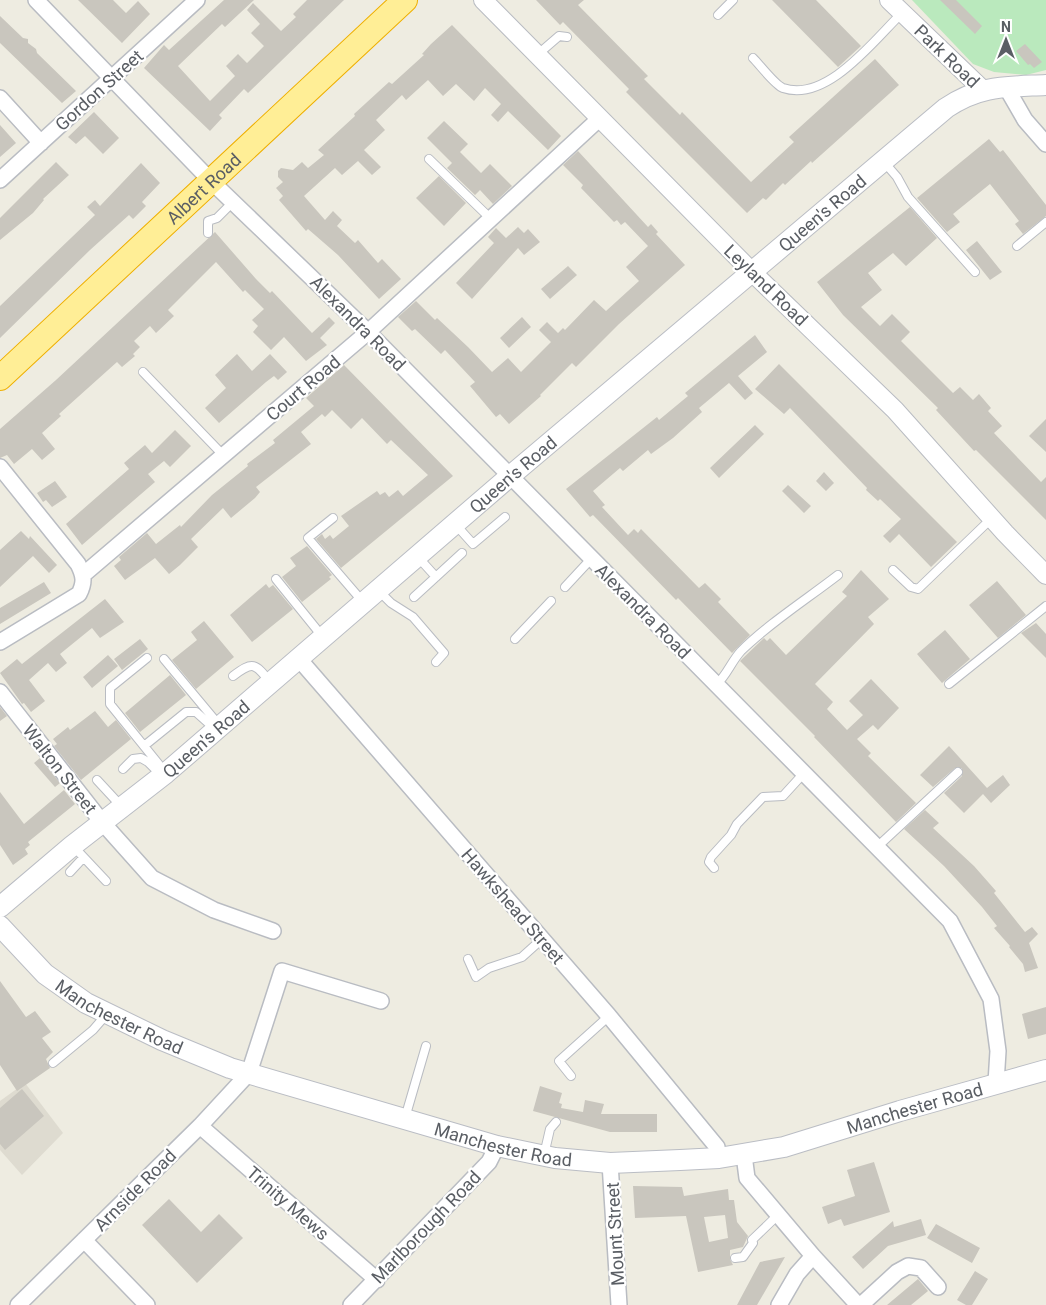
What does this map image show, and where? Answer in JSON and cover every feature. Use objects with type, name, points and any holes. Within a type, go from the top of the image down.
[{"type":"highway","name":"Albert Road","points":[[0,378],[406,0]]},
{"type":"main road","name":"Queen's Road","points":[[0,907],[78,852],[102,822],[164,775],[509,477],[946,108],[969,94],[983,90],[1046,85]]},
{"type":"main road","name":"Manchester Road","points":[[0,926],[45,974],[86,1003],[162,1040],[249,1073],[497,1146],[544,1157],[610,1163],[719,1158],[744,1154],[784,1147],[996,1083],[1046,1070]]},
{"type":"street","name":"Alexandra Road","points":[[36,0],[211,181],[368,332],[591,560],[950,921],[991,999],[998,1051],[996,1083]]},
{"type":"street","name":"Gordon Street","points":[[0,180],[197,0]]},
{"type":"street","name":"Leyland Road","points":[[483,0],[752,272],[896,410],[992,518],[1046,574]]},
{"type":"street","name":"Park Road","points":[[895,6],[983,90]]},
{"type":"street","name":"Park Road","points":[[1006,87],[1025,120],[1046,144]]},
{"type":"street","points":[[0,98],[41,143]]},
{"type":"street","name":"Court Road","points":[[0,642],[79,594],[83,586],[83,575],[368,332],[599,119]]},
{"type":"street","points":[[0,467],[78,564],[83,575]]},
{"type":"street","name":"Hawkshead Street","points":[[299,659],[609,1016],[717,1147],[719,1158]]},
{"type":"street","name":"Walton Street","points":[[0,692],[102,822],[152,878],[214,910],[272,931]]},
{"type":"street","points":[[249,1073],[282,971],[381,1001]]},
{"type":"street","name":"Arnside Road","points":[[18,1305],[200,1126],[249,1073]]},
{"type":"street","name":"Trinity Mews","points":[[200,1126],[377,1280]]},
{"type":"street","name":"Marlborough Road","points":[[351,1305],[489,1162],[497,1146]]},
{"type":"street","points":[[744,1154],[747,1178],[813,1256],[860,1305],[897,1272],[908,1266],[921,1268],[938,1287]]},
{"type":"street","name":"Mount Street","points":[[610,1163],[619,1305]]},
{"type":"street","points":[[84,1240],[148,1305]]},
{"type":"street","points":[[779,1305],[797,1274],[813,1256]]},
{"type":"lane","points":[[718,15],[733,0]]},
{"type":"lane","points":[[753,58],[781,88],[796,90],[815,88],[840,74],[895,6]]},
{"type":"lane","points":[[537,55],[559,36],[567,37]]},
{"type":"lane","points":[[429,159],[490,218]]},
{"type":"lane","points":[[884,162],[897,177],[908,197],[976,272]]},
{"type":"lane","points":[[208,233],[208,221],[217,218],[233,202]]},
{"type":"lane","points":[[1018,246],[1046,222]]},
{"type":"lane","points":[[143,372],[224,456]]},
{"type":"lane","points":[[454,524],[473,544],[505,517]]},
{"type":"lane","points":[[333,518],[308,538],[370,596],[391,603],[413,617],[444,653],[436,662]]},
{"type":"lane","points":[[893,570],[910,588],[918,588],[992,518]]},
{"type":"lane","points":[[414,597],[462,553]]},
{"type":"lane","points":[[417,556],[436,577]]},
{"type":"lane","points":[[565,587],[591,560]]},
{"type":"lane","points":[[716,685],[728,672],[740,652],[766,629],[838,575]]},
{"type":"lane","points":[[276,579],[324,637]]},
{"type":"lane","points":[[515,639],[551,601]]},
{"type":"lane","points":[[948,684],[1046,606]]},
{"type":"lane","points":[[147,658],[110,688],[108,696],[110,704],[144,746],[164,775]]},
{"type":"lane","points":[[164,659],[218,729]]},
{"type":"lane","points":[[233,676],[246,666],[252,665],[258,668],[271,683]]},
{"type":"lane","points":[[144,746],[176,719],[191,710],[218,729]]},
{"type":"lane","points":[[123,769],[133,759],[141,758],[164,775]]},
{"type":"lane","points":[[877,847],[958,772]]},
{"type":"lane","points":[[714,868],[709,862],[711,857],[751,808],[763,797],[783,796],[804,773]]},
{"type":"lane","points":[[97,780],[122,807]]},
{"type":"lane","points":[[70,872],[78,852],[106,881]]},
{"type":"lane","points":[[468,958],[476,977],[489,968],[522,957],[542,939]]},
{"type":"lane","points":[[53,1063],[92,1030],[107,1013]]},
{"type":"lane","points":[[571,1076],[559,1061],[609,1016]]},
{"type":"lane","points":[[405,1118],[426,1046]]},
{"type":"lane","points":[[544,1157],[550,1129],[556,1122]]},
{"type":"lane","points":[[735,1258],[743,1257],[753,1244],[752,1240],[778,1215]]},
{"type":"shaded area","points":[[25,1083],[63,1133],[22,1175],[0,1150],[0,1101]]},
{"type":"green space","points":[[912,0],[1046,0],[1046,70],[1026,75],[994,72],[973,64]]},
{"type":"building","points":[[78,0],[113,0],[126,13],[138,1],[150,14],[122,43]]},
{"type":"building","points":[[224,0],[254,0],[225,27],[222,24],[178,66],[210,101],[235,76],[226,66],[238,54],[247,63],[264,46],[251,33],[260,24],[247,10],[253,3],[281,31],[296,17],[293,14],[307,0],[344,0],[248,93],[244,89],[219,115],[222,118],[210,131],[144,68],[164,45],[169,50]]},
{"type":"building","points":[[536,0],[584,0],[578,5],[648,76],[644,79],[680,115],[682,112],[751,182],[794,142],[789,137],[875,59],[899,85],[812,163],[811,161],[785,185],[783,183],[766,200],[763,198],[747,213],[626,92],[629,89],[563,22],[560,25]]},
{"type":"building","points":[[772,0],[816,0],[861,46],[838,67]]},
{"type":"building","points":[[940,0],[956,0],[982,26],[975,34]]},
{"type":"building","points":[[0,16],[23,38],[28,39],[28,43],[36,49],[37,53],[76,91],[62,103],[0,43]]},
{"type":"building","points":[[452,25],[561,136],[548,150],[508,111],[498,122],[491,115],[501,104],[485,88],[474,101],[456,84],[443,96],[428,80],[406,100],[402,95],[376,120],[385,130],[364,150],[381,167],[372,175],[358,161],[342,175],[335,168],[304,196],[325,220],[333,211],[342,220],[337,226],[355,243],[358,240],[378,263],[382,259],[401,279],[379,299],[338,255],[308,229],[306,231],[279,200],[283,196],[276,188],[283,182],[278,177],[278,171],[281,168],[293,170],[302,162],[308,168],[324,155],[318,150],[389,82],[392,84],[424,55],[422,54],[431,44]]},
{"type":"building","points":[[1025,44],[1042,62],[1034,68],[1030,64],[1028,65],[1016,51]]},
{"type":"building","points":[[94,112],[119,138],[103,154],[85,136],[76,144],[68,137]]},
{"type":"building","points":[[444,121],[468,144],[460,152],[481,173],[490,164],[512,186],[493,204],[480,190],[475,195],[447,168],[452,163],[427,138]]},
{"type":"building","points":[[0,125],[16,143],[0,157]]},
{"type":"building","points":[[989,139],[1000,152],[1003,150],[1046,205],[1046,216],[1023,234],[1015,224],[1019,221],[990,184],[953,214],[960,222],[947,232],[917,198]]},
{"type":"building","points":[[578,151],[648,227],[651,224],[658,232],[656,234],[685,265],[619,324],[576,367],[572,363],[541,396],[509,424],[500,414],[496,417],[470,386],[475,382],[445,350],[441,354],[415,329],[412,331],[398,317],[416,301],[435,320],[437,318],[492,372],[508,358],[521,372],[551,342],[539,330],[547,322],[558,333],[563,328],[565,330],[594,300],[606,311],[639,281],[626,267],[648,246],[625,222],[621,225],[617,220],[614,222],[581,188],[583,185],[563,165]]},
{"type":"building","points":[[56,162],[69,175],[43,199],[33,213],[0,240],[0,218]]},
{"type":"building","points":[[141,163],[160,183],[142,202],[146,206],[133,219],[129,215],[90,250],[0,338],[0,306],[95,215],[87,207],[95,200],[100,206]]},
{"type":"building","points":[[439,176],[466,203],[444,226],[416,198]]},
{"type":"building","points":[[910,207],[937,238],[906,266],[893,253],[868,273],[882,290],[861,307],[880,326],[892,314],[910,332],[901,341],[953,393],[960,387],[973,400],[979,394],[991,408],[988,411],[1002,426],[994,433],[1041,482],[1046,477],[1046,520],[976,450],[974,451],[936,410],[938,408],[843,315],[817,282]]},
{"type":"building","points":[[518,227],[524,233],[528,229],[540,242],[524,255],[518,248],[472,299],[456,283],[494,243],[488,237],[496,228],[506,238]]},
{"type":"building","points":[[215,232],[256,279],[270,293],[272,291],[312,333],[329,317],[335,323],[320,338],[327,345],[306,361],[284,337],[271,350],[253,332],[258,326],[252,320],[264,309],[245,290],[243,292],[216,262],[168,310],[174,316],[156,333],[150,326],[134,341],[140,347],[133,354],[135,356],[122,367],[117,362],[59,414],[61,416],[42,433],[55,449],[42,460],[32,449],[14,464],[7,455],[0,458],[0,429],[56,380]]},
{"type":"building","points":[[977,241],[1002,272],[990,280],[966,250]]},
{"type":"building","points":[[568,266],[577,275],[550,299],[541,289]]},
{"type":"building","points":[[522,317],[531,327],[509,348],[500,338]]},
{"type":"building","points":[[755,335],[767,352],[738,376],[753,393],[745,400],[729,383],[699,408],[702,412],[673,438],[651,454],[648,450],[623,471],[620,468],[593,491],[605,505],[602,507],[628,535],[634,529],[638,533],[641,529],[699,588],[705,583],[721,599],[718,602],[750,635],[732,653],[678,598],[676,600],[593,515],[590,517],[566,489],[657,417],[659,420],[688,396],[685,393]]},
{"type":"building","points":[[237,354],[252,371],[270,354],[287,372],[278,380],[274,376],[266,382],[219,423],[205,408],[226,388],[215,375]]},
{"type":"building","points":[[779,364],[957,542],[931,567],[899,534],[890,543],[883,536],[901,519],[880,499],[878,501],[866,490],[867,488],[790,408],[784,414],[755,389]]},
{"type":"building","points":[[344,365],[453,476],[341,568],[316,539],[322,534],[325,539],[330,535],[333,539],[349,526],[341,516],[377,491],[380,495],[385,492],[389,497],[398,490],[403,496],[428,475],[391,440],[387,444],[362,418],[351,429],[332,410],[325,417],[322,414],[301,432],[311,444],[256,487],[260,492],[255,498],[231,518],[223,508],[191,539],[198,547],[180,565],[169,574],[155,558],[125,580],[114,566],[121,560],[119,557],[147,533],[156,544],[180,525],[181,527],[212,495],[248,466],[247,464],[275,443],[273,440],[314,406],[306,398]]},
{"type":"building","points":[[1046,419],[1046,452],[1029,436]]},
{"type":"building","points":[[755,425],[764,434],[719,478],[710,468]]},
{"type":"building","points":[[175,430],[191,446],[170,467],[164,461],[148,474],[155,482],[82,545],[66,524],[129,469],[124,463],[145,445],[152,453]]},
{"type":"building","points":[[824,472],[834,483],[826,491],[816,481]]},
{"type":"building","points":[[55,481],[67,497],[52,507],[46,500],[43,502],[37,493]]},
{"type":"building","points":[[788,485],[811,506],[804,513],[782,491]]},
{"type":"building","points":[[21,531],[29,539],[30,536],[57,565],[49,573],[33,556],[0,587],[0,550]]},
{"type":"building","points":[[307,546],[332,575],[329,577],[331,579],[302,602],[282,577],[296,566],[290,558]]},
{"type":"building","points":[[861,570],[889,599],[868,617],[874,624],[815,684],[833,702],[827,709],[847,730],[863,715],[849,701],[871,679],[899,708],[878,730],[873,725],[857,739],[871,753],[868,756],[916,803],[896,822],[815,736],[740,661],[764,638],[767,641],[770,638],[786,655],[847,596],[842,592]]},
{"type":"building","points":[[997,581],[1026,615],[998,638],[969,605]]},
{"type":"building","points":[[44,582],[51,593],[0,624],[0,608]]},
{"type":"building","points":[[266,584],[269,588],[273,585],[293,609],[252,642],[230,615]]},
{"type":"building","points":[[105,599],[124,622],[100,638],[92,628],[60,654],[67,663],[56,672],[48,663],[29,680],[45,701],[31,712],[24,703],[22,704],[0,673],[17,659],[22,664]]},
{"type":"building","points":[[204,621],[234,657],[196,689],[172,660],[197,640],[191,632]]},
{"type":"building","points":[[1036,623],[1046,634],[1046,658],[1021,633]]},
{"type":"building","points":[[945,630],[970,659],[942,683],[917,654]]},
{"type":"building","points":[[140,639],[148,649],[122,670],[114,659]]},
{"type":"building","points":[[108,655],[118,666],[92,688],[83,677]]},
{"type":"building","points":[[170,675],[186,695],[140,732],[125,713]]},
{"type":"building","points":[[0,707],[7,716],[0,721]]},
{"type":"building","points":[[95,711],[108,727],[116,720],[131,739],[81,780],[54,746],[57,744],[53,739],[68,727],[70,730]]},
{"type":"building","points":[[949,746],[987,788],[1003,775],[1010,785],[991,803],[983,794],[964,813],[944,793],[962,776],[962,768],[955,768],[933,787],[920,775]]},
{"type":"building","points":[[40,758],[60,783],[55,787],[34,763]]},
{"type":"building","points":[[64,790],[75,804],[28,842],[30,845],[25,849],[28,854],[13,865],[0,845],[0,792],[24,824]]},
{"type":"building","points":[[925,810],[939,823],[933,828],[974,866],[996,891],[994,893],[1025,932],[1032,927],[1038,934],[1029,943],[1038,968],[1025,972],[1023,964],[994,928],[997,926],[982,907],[944,866],[904,829]]},
{"type":"building","points":[[0,981],[26,1017],[35,1011],[51,1032],[42,1038],[53,1052],[46,1059],[50,1068],[17,1091],[0,1065]]},
{"type":"building","points":[[1046,1007],[1046,1034],[1028,1039],[1022,1014]]},
{"type":"building","points":[[540,1086],[562,1093],[559,1103],[562,1104],[561,1108],[583,1112],[585,1100],[604,1104],[601,1114],[657,1114],[657,1132],[610,1132],[533,1111]]},
{"type":"building","points":[[22,1089],[44,1116],[5,1150],[0,1144],[0,1108]]},
{"type":"building","points":[[874,1162],[890,1212],[844,1226],[841,1219],[828,1224],[822,1207],[855,1196],[847,1170]]},
{"type":"building","points":[[633,1186],[682,1187],[684,1196],[728,1189],[729,1200],[734,1200],[737,1222],[748,1236],[743,1247],[730,1250],[730,1259],[733,1265],[698,1272],[686,1216],[635,1218]],"holes":[[[725,1215],[728,1238],[709,1242],[704,1217]]]},
{"type":"building","points":[[169,1199],[201,1232],[219,1214],[243,1238],[197,1283],[142,1225]]},
{"type":"building","points":[[921,1219],[926,1235],[888,1246],[863,1269],[852,1257],[893,1221],[894,1227]]},
{"type":"building","points":[[936,1224],[980,1248],[972,1263],[927,1238]]},
{"type":"building","points":[[785,1257],[757,1305],[737,1305],[760,1262]]},
{"type":"building","points":[[975,1271],[988,1279],[972,1305],[966,1305],[957,1300]]},
{"type":"building","points":[[918,1279],[928,1291],[911,1305],[887,1305]]}]
